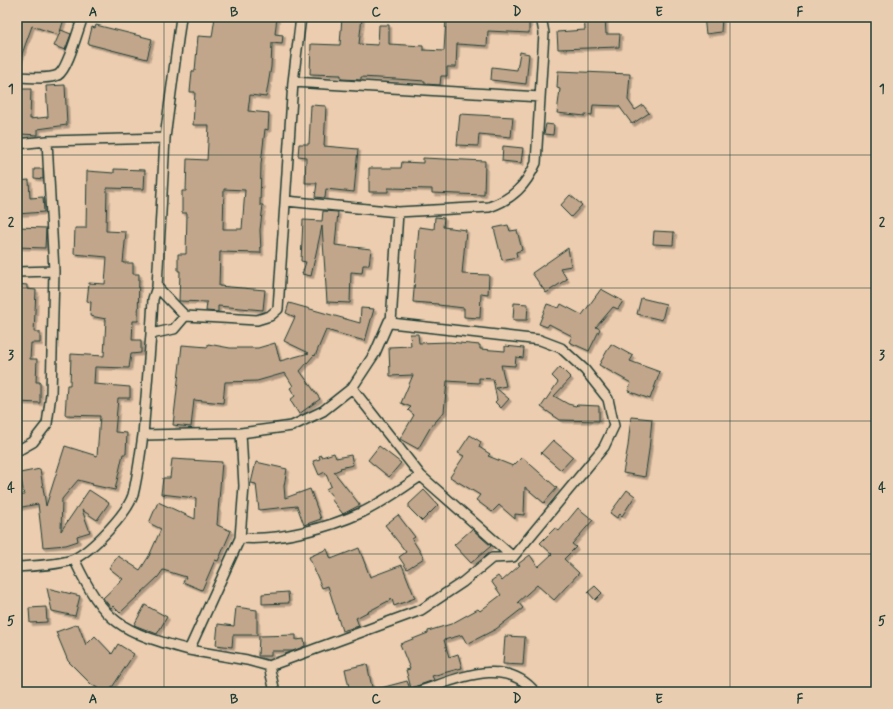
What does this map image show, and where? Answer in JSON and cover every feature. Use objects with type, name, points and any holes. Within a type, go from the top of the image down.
[{"type":"street","points":[[17,77],[50,77],[59,74],[65,66],[83,17]]},
{"type":"street","points":[[17,567],[46,565],[74,559],[103,536],[122,516],[132,496],[143,435],[153,300],[157,287],[165,138],[181,17]]},
{"type":"street","points":[[157,287],[185,316],[257,320],[270,316],[278,309],[286,201],[292,82],[301,17]]},
{"type":"street","points":[[286,201],[398,212],[489,206],[500,203],[512,195],[528,180],[536,163],[544,33],[541,17]]},
{"type":"street","points":[[292,82],[540,97]]},
{"type":"street","points":[[17,144],[47,141],[165,138]]},
{"type":"street","points":[[17,451],[33,442],[47,424],[51,394],[54,271],[47,141]]},
{"type":"street","points":[[391,323],[398,212]]},
{"type":"street","points":[[17,272],[54,271]]},
{"type":"street","points":[[151,334],[174,329],[185,316]]},
{"type":"street","points":[[74,559],[88,589],[107,614],[128,630],[157,641],[189,650],[247,660],[269,666],[421,610],[463,582],[492,558],[513,557],[604,447],[614,426],[608,399],[585,370],[561,348],[540,340],[391,323],[389,321],[375,353],[352,388],[322,411],[292,426],[240,433],[143,435]]},
{"type":"street","points":[[352,388],[421,476],[513,557]]},
{"type":"street","points":[[189,650],[240,538],[244,486],[240,433]]},
{"type":"street","points":[[240,538],[257,540],[334,524],[364,511],[421,476]]},
{"type":"street","points":[[269,666],[275,692]]},
{"type":"street","points":[[417,692],[462,676],[487,672],[511,674],[531,687],[535,692]]},
{"type":"building","points":[[17,17],[59,17],[64,19],[59,35],[32,26],[18,65],[17,28],[19,21],[17,21]]},
{"type":"building","points":[[215,17],[277,17],[275,34],[283,35],[282,44],[272,43],[271,67],[266,97],[250,95],[248,111],[269,113],[268,130],[265,129],[261,164],[260,205],[263,205],[260,230],[261,253],[220,252],[219,286],[265,290],[263,310],[218,306],[218,312],[206,311],[207,302],[179,301],[180,271],[178,271],[178,254],[186,254],[187,213],[182,213],[182,191],[186,191],[187,159],[207,160],[209,125],[193,125],[195,92],[190,92],[192,71],[195,71],[198,36],[212,37]],"holes":[[[224,189],[245,190],[242,229],[223,229]]]},
{"type":"building","points":[[342,17],[362,17],[359,44],[378,45],[379,25],[389,25],[389,44],[423,46],[423,50],[444,51],[446,17],[529,17],[529,33],[488,31],[487,46],[457,44],[456,67],[447,67],[447,76],[441,76],[440,85],[425,84],[425,81],[361,77],[361,80],[341,79],[341,75],[310,74],[311,44],[340,45]]},
{"type":"building","points":[[584,17],[605,17],[606,34],[620,34],[619,47],[558,49],[557,32],[585,30]]},
{"type":"building","points":[[704,17],[722,17],[721,32],[706,34]]},
{"type":"building","points":[[96,25],[152,39],[147,59],[88,44],[92,27],[95,28]]},
{"type":"building","points":[[61,30],[71,34],[65,50],[54,46]]},
{"type":"building","points":[[520,52],[529,54],[526,84],[491,80],[492,67],[517,70]]},
{"type":"building","points":[[558,71],[630,74],[628,100],[635,110],[643,105],[649,113],[632,124],[619,106],[593,105],[592,115],[585,114],[585,116],[557,113],[560,89],[557,88]]},
{"type":"building","points":[[65,85],[67,125],[38,129],[38,135],[21,134],[21,131],[17,131],[17,89],[31,89],[30,119],[48,117],[46,86]]},
{"type":"building","points":[[311,105],[326,106],[324,146],[358,149],[354,192],[326,189],[325,198],[315,197],[317,183],[305,183],[306,157],[298,156],[299,144],[309,144]]},
{"type":"building","points":[[460,114],[513,117],[511,137],[479,134],[478,146],[457,145]]},
{"type":"building","points":[[546,124],[554,125],[553,135],[544,134]]},
{"type":"building","points":[[503,146],[523,148],[521,163],[502,161]]},
{"type":"building","points":[[423,158],[485,161],[484,195],[432,193],[432,189],[388,188],[388,192],[369,192],[369,168],[401,168],[402,162],[423,163]]},
{"type":"building","points":[[34,169],[43,169],[43,179],[34,178]]},
{"type":"building","points":[[114,169],[145,170],[144,189],[107,188],[106,231],[126,232],[123,263],[133,263],[133,274],[139,274],[138,321],[133,321],[132,340],[141,340],[141,353],[131,354],[129,368],[95,367],[94,384],[130,387],[130,398],[118,398],[115,432],[127,433],[126,454],[123,454],[115,490],[78,480],[62,499],[61,531],[89,490],[109,503],[97,520],[82,510],[90,532],[77,536],[78,541],[66,545],[43,547],[38,504],[17,508],[17,496],[24,495],[20,473],[40,469],[46,506],[65,446],[97,456],[100,416],[65,415],[67,385],[70,385],[71,354],[104,356],[106,319],[90,316],[91,302],[87,301],[89,283],[105,284],[107,257],[74,254],[75,228],[86,228],[87,171],[114,173]]},
{"type":"building","points":[[29,180],[30,198],[43,197],[44,212],[17,214],[17,181]]},
{"type":"building","points":[[570,195],[582,205],[571,217],[560,206]]},
{"type":"building","points":[[323,211],[338,212],[335,245],[371,249],[369,265],[363,265],[362,273],[351,272],[350,303],[327,302],[322,226],[311,276],[302,274],[306,262],[301,261],[303,220],[322,221]]},
{"type":"building","points":[[435,217],[444,218],[443,227],[466,230],[462,274],[489,275],[488,294],[481,293],[480,318],[464,317],[464,308],[413,302],[419,227],[434,229]]},
{"type":"building","points":[[508,225],[510,231],[517,230],[522,250],[516,252],[517,257],[502,260],[494,228]]},
{"type":"building","points":[[17,227],[46,228],[45,248],[17,247]]},
{"type":"building","points":[[654,231],[674,232],[673,245],[653,244]]},
{"type":"building","points":[[568,248],[571,266],[560,268],[567,279],[546,293],[532,273]]},
{"type":"building","points":[[17,284],[27,285],[27,289],[36,290],[34,332],[40,332],[40,343],[31,343],[30,359],[37,359],[36,382],[40,382],[40,403],[17,402]]},
{"type":"building","points":[[601,289],[623,301],[618,309],[613,307],[596,327],[600,329],[589,351],[569,342],[572,336],[549,324],[547,327],[539,324],[547,304],[559,308],[561,304],[582,315]]},
{"type":"building","points":[[641,298],[666,304],[662,320],[637,314]]},
{"type":"building","points":[[289,303],[360,323],[361,308],[374,309],[365,341],[326,330],[315,356],[314,355],[300,371],[320,399],[299,414],[290,400],[295,396],[290,388],[293,386],[285,373],[257,381],[225,382],[223,403],[194,400],[191,427],[173,425],[182,345],[208,347],[208,344],[230,348],[258,348],[275,343],[280,361],[309,353],[284,341],[295,317],[286,313]]},
{"type":"building","points":[[514,303],[528,304],[527,320],[513,320]]},
{"type":"building","points":[[410,334],[418,334],[419,343],[449,342],[480,345],[480,349],[505,351],[505,346],[524,348],[523,358],[516,357],[515,366],[501,365],[506,386],[496,388],[509,399],[501,408],[495,402],[497,400],[493,379],[479,378],[479,383],[447,381],[444,412],[430,428],[418,449],[400,439],[414,415],[408,410],[411,407],[401,403],[413,375],[390,376],[389,347],[411,346]]},
{"type":"building","points":[[611,344],[633,356],[630,361],[660,372],[650,399],[628,391],[631,383],[599,365]]},
{"type":"building","points":[[560,367],[571,378],[554,396],[568,404],[576,406],[599,406],[599,421],[560,420],[541,407],[558,382],[552,376]]},
{"type":"building","points":[[631,417],[652,419],[645,477],[623,473]]},
{"type":"building","points":[[470,435],[481,442],[479,447],[490,454],[488,456],[513,466],[522,457],[557,488],[544,503],[525,487],[524,515],[515,514],[515,519],[499,505],[492,512],[476,500],[480,495],[450,477],[464,456],[458,453]]},
{"type":"building","points":[[553,440],[573,457],[561,470],[541,453]]},
{"type":"building","points":[[379,446],[401,463],[389,477],[368,460]]},
{"type":"building","points":[[334,453],[336,458],[351,455],[353,465],[340,468],[341,469],[334,472],[360,505],[343,514],[331,499],[333,497],[326,489],[331,486],[325,472],[319,475],[313,461],[320,459],[319,456],[321,455],[322,457]]},
{"type":"building","points":[[172,459],[222,462],[217,525],[231,531],[218,561],[215,560],[202,590],[183,582],[186,577],[163,570],[158,577],[120,613],[113,606],[111,608],[103,598],[123,579],[109,568],[118,556],[140,570],[149,556],[161,529],[149,523],[158,502],[195,519],[196,498],[161,494],[163,478],[170,478]]},
{"type":"building","points":[[256,462],[287,469],[284,486],[285,498],[310,489],[321,519],[304,525],[297,506],[259,510],[256,484],[251,483]]},
{"type":"building","points":[[424,490],[438,505],[422,521],[409,508],[409,504]]},
{"type":"building","points":[[627,490],[635,496],[622,516],[620,514],[617,518],[610,513]]},
{"type":"building","points":[[578,508],[593,520],[572,544],[576,547],[564,559],[579,573],[554,600],[537,585],[518,602],[523,608],[496,629],[467,644],[462,635],[444,640],[449,657],[458,654],[462,668],[432,676],[434,680],[411,688],[406,670],[410,669],[400,644],[428,633],[428,631],[451,624],[478,609],[480,611],[501,595],[491,581],[498,576],[502,581],[520,565],[518,564],[530,555],[538,567],[552,554],[540,543],[555,528],[559,531]]},
{"type":"building","points":[[398,515],[415,537],[412,539],[424,558],[407,569],[399,557],[406,552],[385,525]]},
{"type":"building","points":[[472,529],[491,546],[471,563],[454,545]]},
{"type":"building","points":[[359,548],[370,577],[402,565],[415,598],[394,606],[392,599],[356,618],[359,626],[342,631],[328,586],[322,588],[309,557],[327,549],[331,559]]},
{"type":"building","points":[[595,586],[602,593],[595,600],[588,592]]},
{"type":"building","points":[[47,588],[80,596],[75,616],[52,611]]},
{"type":"building","points":[[288,592],[289,603],[262,604],[262,594]]},
{"type":"building","points":[[145,605],[167,617],[157,634],[134,625]]},
{"type":"building","points":[[46,607],[47,622],[30,623],[29,608]]},
{"type":"building","points":[[236,607],[257,610],[257,635],[233,635],[232,647],[216,645],[218,624],[234,626]]},
{"type":"building","points":[[78,624],[86,645],[95,636],[112,654],[118,644],[134,654],[109,692],[104,692],[91,684],[68,661],[56,632]]},
{"type":"building","points":[[296,635],[296,640],[304,639],[305,646],[293,651],[271,651],[271,656],[258,656],[259,636]]},
{"type":"building","points":[[505,636],[525,637],[523,665],[503,664]]},
{"type":"building","points":[[367,664],[373,692],[350,692],[345,669]]},
{"type":"building","points":[[407,681],[410,689],[400,692],[377,692],[377,689]]}]
